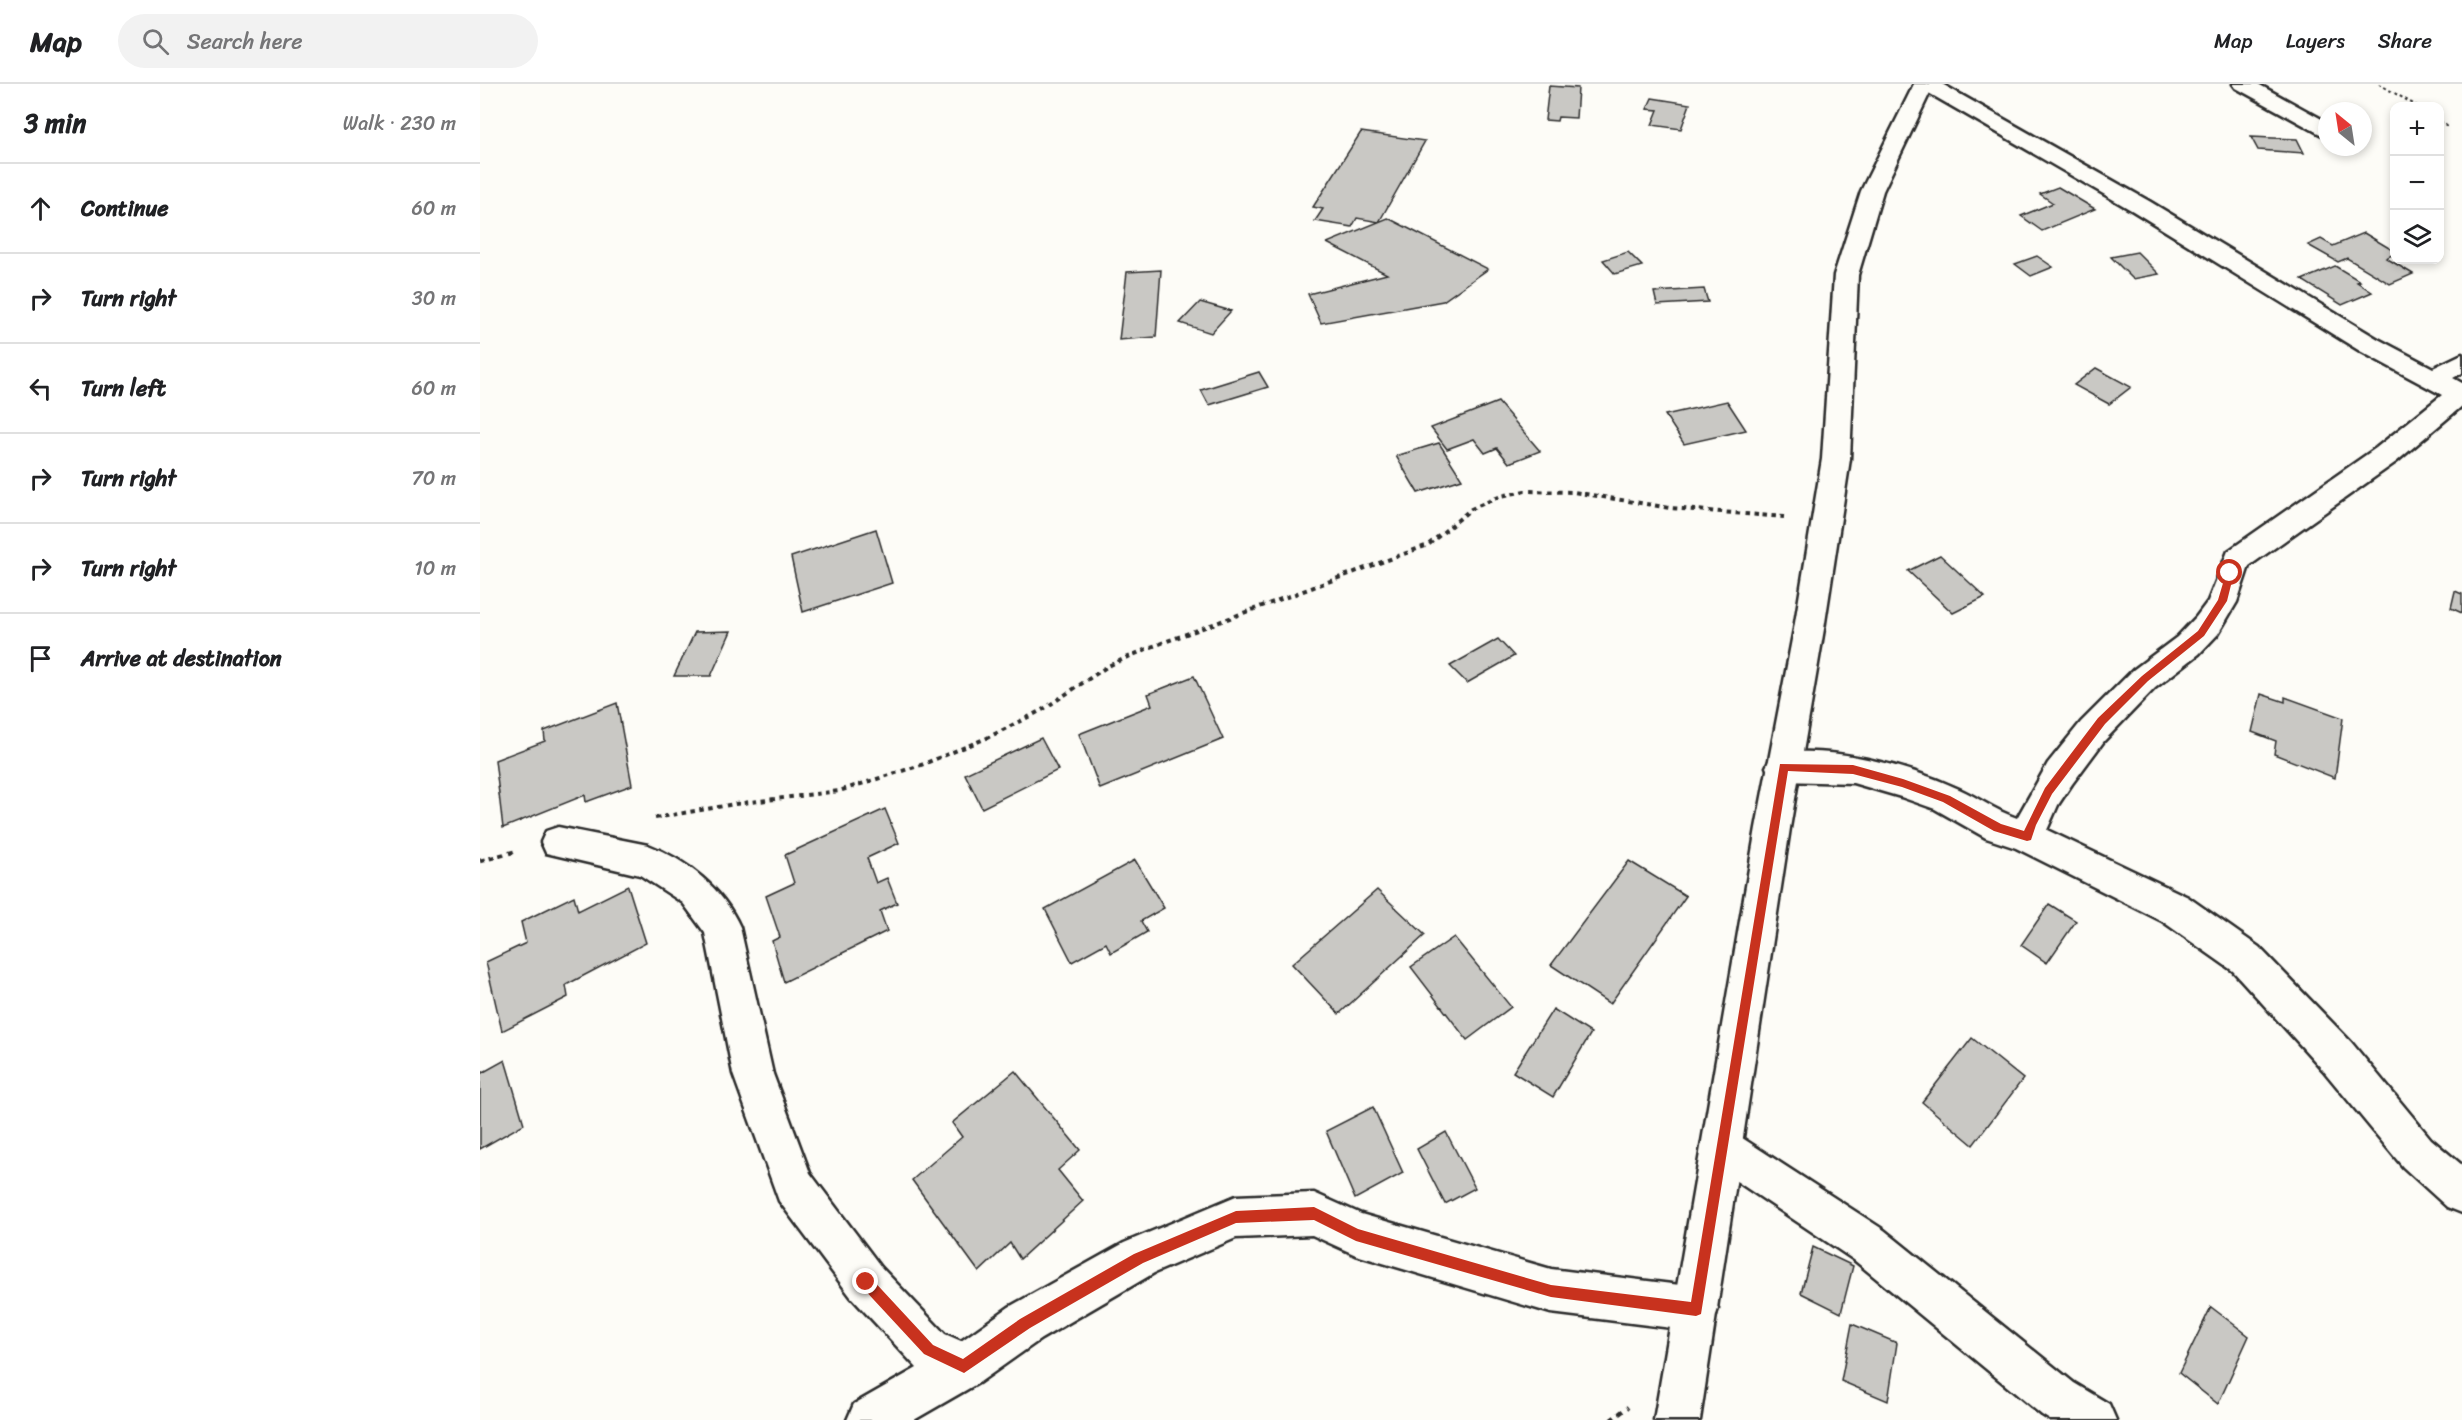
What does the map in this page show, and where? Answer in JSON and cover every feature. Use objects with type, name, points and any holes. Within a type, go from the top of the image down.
[{"type":"street","points":[[1677,1420],[1783,767],[1809,629],[1836,459],[1846,275],[1872,191],[1926,84],[2141,206],[2369,345],[2461,394],[2386,455],[2238,559],[2230,573],[2223,601],[2201,633],[2145,678],[2101,721],[2049,791],[2031,824],[2027,837]]},
{"type":"street","points":[[2243,84],[2318,125]]},
{"type":"street","points":[[2433,380],[2462,362]]},
{"type":"street","points":[[1783,767],[1853,769],[1903,783],[1947,799],[1998,827],[2027,837],[2175,909],[2246,959],[2337,1056],[2418,1153],[2462,1192]]},
{"type":"street","points":[[558,842],[648,861],[696,892],[722,927],[753,1074],[794,1186],[866,1282],[928,1350],[964,1366]]},
{"type":"street","points":[[1722,1148],[1869,1245],[2058,1399],[2092,1420]]},
{"type":"street","points":[[870,1420],[964,1366],[1025,1323],[1139,1258],[1236,1217],[1314,1214],[1356,1234],[1551,1291],[1696,1309]]},
{"type":"path","points":[[2379,84],[2410,102]]},
{"type":"path","points":[[2444,124],[2448,126]]},
{"type":"path","points":[[646,820],[713,807],[839,791],[921,765],[987,738],[1042,710],[1108,666],[1151,646],[1428,545],[1447,532],[1458,519],[1479,505],[1519,491],[1551,489],[1670,508],[1825,521]]},
{"type":"building","points":[[1549,86],[1578,88],[1576,118],[1558,117],[1557,121],[1545,120]]},
{"type":"building","points":[[1652,98],[1690,104],[1681,129],[1652,125],[1658,110],[1647,109]]},
{"type":"building","points":[[1361,132],[1425,141],[1379,222],[1357,218],[1352,227],[1315,221],[1323,209],[1313,207]]},
{"type":"building","points":[[2251,137],[2297,139],[2304,153],[2258,150]]},
{"type":"building","points":[[2058,187],[2095,209],[2042,231],[2021,216],[2053,203],[2040,194]]},
{"type":"building","points":[[1388,218],[1488,269],[1443,301],[1321,323],[1308,294],[1387,274],[1327,243]]},
{"type":"building","points":[[2364,233],[2390,249],[2390,256],[2386,258],[2390,260],[2390,264],[2396,264],[2413,274],[2390,284],[2347,258],[2338,262],[2308,245],[2321,239],[2333,246]]},
{"type":"building","points":[[1628,252],[1642,266],[1615,274],[1603,260]]},
{"type":"building","points":[[2137,252],[2159,274],[2133,279],[2111,257]]},
{"type":"building","points":[[2037,256],[2053,267],[2031,276],[2015,264]]},
{"type":"building","points":[[2335,266],[2360,281],[2357,282],[2372,292],[2342,305],[2302,280]]},
{"type":"building","points":[[1161,270],[1156,337],[1119,340],[1127,272]]},
{"type":"building","points":[[1704,289],[1708,302],[1657,305],[1654,292]]},
{"type":"building","points":[[1200,302],[1231,311],[1211,333],[1180,323]]},
{"type":"building","points":[[2096,368],[2131,387],[2109,404],[2074,385]]},
{"type":"building","points":[[1259,372],[1268,387],[1209,405],[1201,390]]},
{"type":"building","points":[[1727,401],[1746,430],[1684,444],[1665,415]]},
{"type":"building","points":[[1498,402],[1540,451],[1509,463],[1497,448],[1485,453],[1474,439],[1447,449],[1431,428]]},
{"type":"building","points":[[1439,443],[1462,479],[1418,493],[1396,456]]},
{"type":"building","points":[[876,529],[892,583],[803,612],[791,557]]},
{"type":"building","points":[[1940,555],[1985,597],[1953,613],[1908,571]]},
{"type":"building","points":[[2455,591],[2462,594],[2462,613],[2451,608]]},
{"type":"building","points":[[731,631],[711,676],[674,676],[695,632]]},
{"type":"building","points":[[1498,639],[1514,656],[1467,683],[1450,666]]},
{"type":"building","points":[[1194,676],[1223,739],[1100,789],[1079,734],[1152,705],[1148,694]]},
{"type":"building","points":[[2261,694],[2285,702],[2285,697],[2343,718],[2335,778],[2274,754],[2276,741],[2252,732]]},
{"type":"building","points":[[617,703],[632,785],[586,802],[585,795],[503,828],[495,760],[545,741],[544,731]]},
{"type":"building","points":[[1041,738],[1058,770],[982,808],[965,774]]},
{"type":"building","points":[[885,809],[899,843],[867,858],[876,883],[887,878],[897,903],[880,911],[887,931],[784,982],[772,941],[780,937],[766,896],[794,883],[785,855]]},
{"type":"building","points":[[1135,860],[1164,908],[1141,921],[1147,932],[1111,953],[1106,943],[1072,962],[1045,909]]},
{"type":"building","points":[[1629,861],[1686,896],[1610,1004],[1551,965]]},
{"type":"building","points":[[628,886],[646,943],[566,985],[568,997],[502,1031],[486,962],[526,943],[521,922],[574,896],[578,911]]},
{"type":"building","points":[[1377,890],[1425,935],[1339,1014],[1292,964]]},
{"type":"building","points":[[2049,904],[2076,921],[2047,963],[2021,945]]},
{"type":"building","points":[[1454,937],[1511,1007],[1467,1040],[1411,967]]},
{"type":"building","points":[[1553,1009],[1591,1033],[1553,1097],[1513,1072]]},
{"type":"building","points":[[1972,1038],[2023,1079],[1973,1145],[1922,1102]]},
{"type":"building","points":[[505,1060],[524,1124],[480,1149],[480,1074]]},
{"type":"building","points":[[1015,1071],[1080,1150],[1058,1170],[1083,1201],[1020,1259],[1010,1243],[979,1272],[912,1180],[962,1137],[952,1123]]},
{"type":"building","points":[[1373,1107],[1403,1173],[1355,1199],[1326,1131]]},
{"type":"building","points":[[1446,1132],[1475,1188],[1445,1204],[1417,1149]]},
{"type":"building","points":[[1813,1247],[1853,1266],[1841,1313],[1801,1293]]},
{"type":"building","points":[[2211,1307],[2249,1336],[2218,1404],[2179,1373]]},
{"type":"building","points":[[1852,1324],[1897,1343],[1888,1401],[1841,1381]]},
{"type":"route","points":[[866,1282],[928,1350],[964,1366],[1025,1323],[1139,1258],[1236,1217],[1314,1214],[1356,1234],[1551,1291],[1696,1309],[1783,767],[1853,769],[1903,783],[1947,799],[1998,827],[2027,837],[2031,824],[2049,791],[2101,721],[2145,678],[2201,633],[2223,601],[2230,573]]}]
